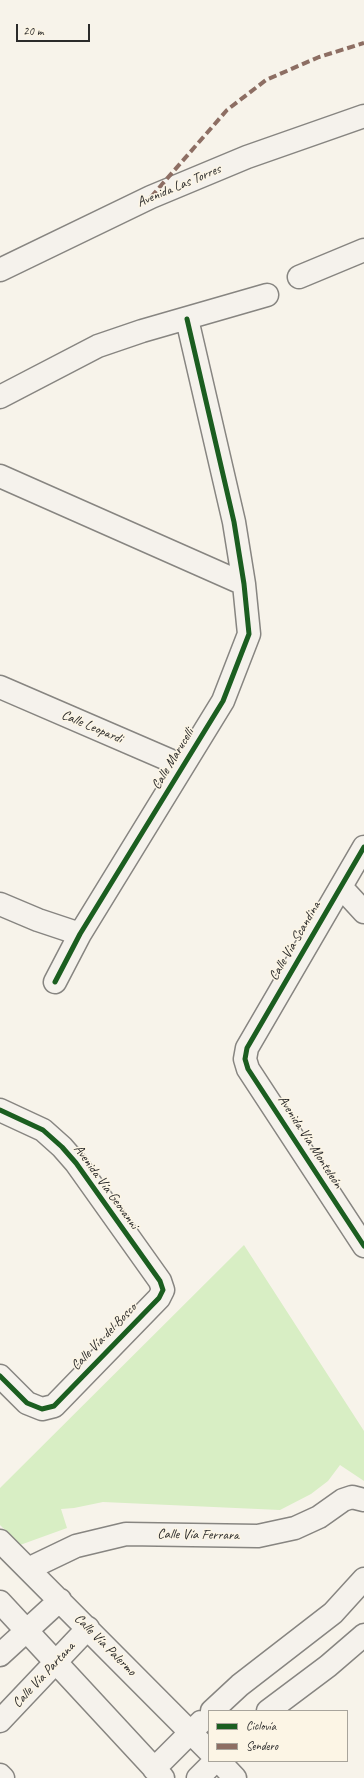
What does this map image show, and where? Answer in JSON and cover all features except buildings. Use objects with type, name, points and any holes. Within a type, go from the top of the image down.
[{"type":"street","name":"Avenida Las Torres","points":[[0,270],[151,197],[247,157],[364,116]]},
{"type":"street","points":[[299,277],[364,250]]},
{"type":"street","points":[[0,397],[98,346],[142,331],[267,295]]},
{"type":"street","name":"Calle Marucelli","points":[[55,982],[80,934],[223,701],[250,634],[234,522],[186,319]]},
{"type":"street","points":[[0,476],[244,584]]},
{"type":"street","name":"Calle Leopardi","points":[[0,687],[183,766]]},
{"type":"street","name":"Calle Vía Scandina","points":[[247,1048],[364,847]]},
{"type":"street","points":[[341,887],[364,912]]},
{"type":"street","points":[[0,904],[38,920],[80,934]]},
{"type":"street","name":"Avenida Vía Monteleón","points":[[247,1048],[245,1059],[248,1070],[364,1246]]},
{"type":"street","name":"Avenida Vía Geovanni","points":[[0,1110],[43,1130],[62,1147],[76,1163],[160,1281]]},
{"type":"street","name":"Calle Vía del Bosco","points":[[0,1376],[27,1403],[42,1409],[54,1406],[159,1298],[163,1290],[160,1281]]},
{"type":"street","name":"Calle Vía Ferrara","points":[[28,1569],[76,1546],[126,1534],[258,1536],[295,1528],[319,1517],[343,1500],[352,1497],[364,1500]]},
{"type":"street","name":"Calle Vía Palermo","points":[[0,1541],[208,1750]]},
{"type":"street","points":[[213,1710],[240,1685],[333,1613],[364,1579]]},
{"type":"street","points":[[0,1655],[60,1600]]},
{"type":"street","points":[[0,1602],[159,1774],[190,1731],[208,1715]]},
{"type":"street","name":"Calle Vía Partana","points":[[0,1721],[88,1628]]},
{"type":"street","points":[[269,1710],[328,1666],[364,1635]]},
{"type":"street","points":[[198,1778],[214,1762]]},
{"type":"street","points":[[220,1762],[235,1778]]},
{"type":"street","points":[[0,1775],[3,1778]]},
{"type":"green space","points":[[244,1245],[364,1431],[364,1481],[340,1465],[328,1481],[311,1494],[280,1510],[103,1502],[61,1509],[67,1528],[20,1545],[0,1525],[0,1488]]},
{"type":"marked path","points":[[151,197],[227,110],[266,80],[319,57],[364,43]]},
{"type":"cycle path","points":[[55,982],[80,934],[223,701],[249,634],[244,584],[234,522],[187,319]]},
{"type":"cycle path","points":[[364,847],[247,1048],[245,1059],[248,1069],[364,1246]]},
{"type":"cycle path","points":[[0,1110],[43,1130],[62,1147],[76,1163],[160,1281],[163,1290],[159,1298],[54,1406],[42,1409],[27,1403],[0,1376]]}]
